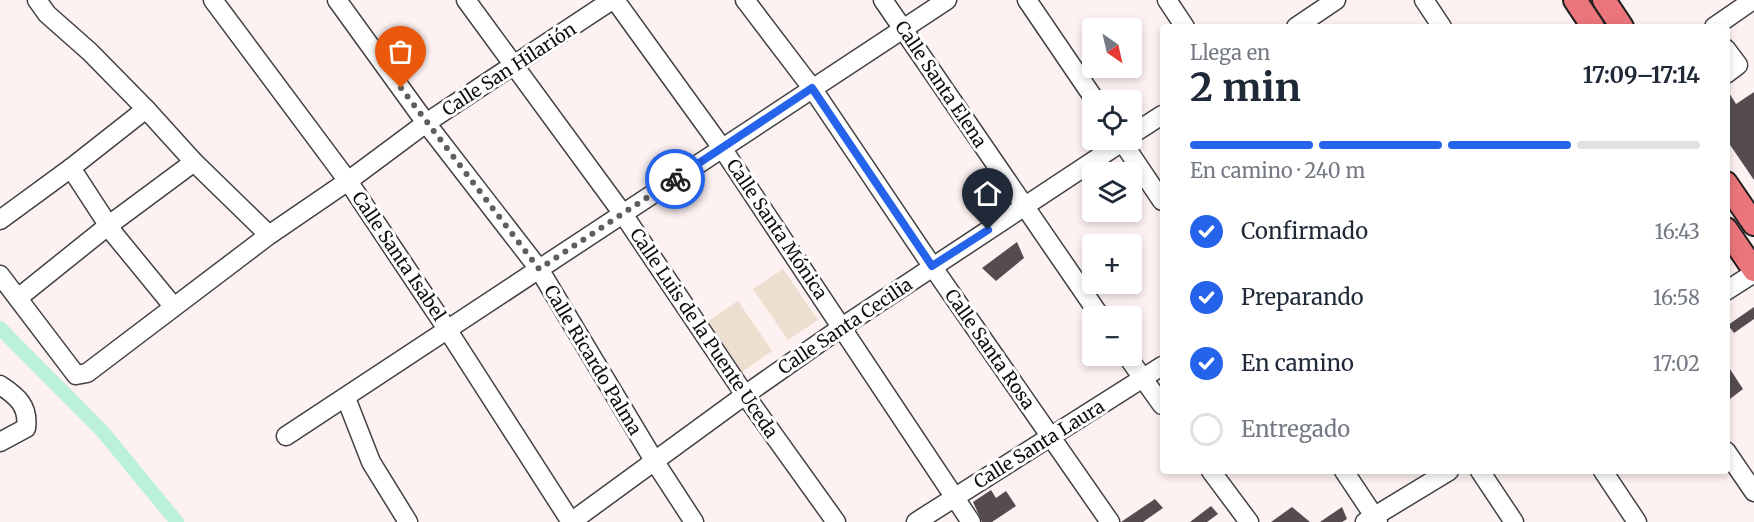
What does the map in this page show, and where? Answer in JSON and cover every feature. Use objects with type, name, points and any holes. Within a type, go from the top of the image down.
[{"type":"main road","points":[[1575,0],[1591,24]]},
{"type":"main road","points":[[1605,0],[1620,24]]},
{"type":"main road","points":[[1730,189],[1754,224]]},
{"type":"main road","points":[[1730,235],[1754,271]]},
{"type":"street","points":[[37,0],[47,14],[90,52],[146,108],[194,162],[268,235]]},
{"type":"street","name":"Calle Santa Isabel","points":[[213,0],[348,181],[571,522]]},
{"type":"street","name":"Calle Ricardo Palma","points":[[337,0],[426,123],[539,269],[655,462],[694,522]]},
{"type":"street","name":"Calle Luis de la Puente Uceda","points":[[466,0],[513,67],[623,213],[745,395],[836,522]]},
{"type":"street","name":"Calle San Hilarión","points":[[18,298],[76,375],[87,373],[268,235],[348,181],[426,123],[614,0]]},
{"type":"street","name":"Calle Santa Mónica","points":[[614,0],[722,148],[971,522]]},
{"type":"street","name":"Calle Santa Rosa","points":[[746,0],[812,88],[932,266],[1110,522]]},
{"type":"street","name":"Calle Santa Elena","points":[[883,0],[1093,306]]},
{"type":"street","points":[[286,436],[947,0]]},
{"type":"street","points":[[1027,0],[1088,90]]},
{"type":"street","points":[[1167,0],[1183,24]]},
{"type":"street","points":[[1300,24],[1336,0]]},
{"type":"street","points":[[1424,0],[1440,24]]},
{"type":"street","points":[[1722,24],[1748,7]]},
{"type":"street","points":[[1730,54],[1738,65],[1730,71]]},
{"type":"street","points":[[0,219],[71,168],[146,108]]},
{"type":"street","name":"Calle Santa Cecilia","points":[[1142,128],[1160,116]]},
{"type":"street","name":"Calle Santa Cecilia","points":[[571,522],[842,327],[1108,150]]},
{"type":"street","points":[[1132,150],[1160,198]]},
{"type":"street","points":[[0,275],[18,298],[109,225],[194,162]]},
{"type":"street","points":[[71,168],[109,225],[173,306]]},
{"type":"street","points":[[1730,288],[1754,271]]},
{"type":"street","points":[[1134,366],[1160,402]]},
{"type":"street","name":"Calle Santa Laura","points":[[916,522],[1160,367]]},
{"type":"street","points":[[0,385],[15,394],[24,404],[28,417],[26,428],[0,442]]},
{"type":"street","points":[[346,398],[371,462],[408,522]]},
{"type":"street","points":[[1730,457],[1754,492]]},
{"type":"street","points":[[1213,474],[1249,522]]},
{"type":"street","points":[[1346,474],[1372,520],[1444,474]]},
{"type":"street","points":[[1482,474],[1514,522]]},
{"type":"street","points":[[1605,474],[1637,522]]},
{"type":"shaded area","points":[[783,269],[818,320],[788,340],[753,289]]},
{"type":"shaded area","points":[[738,301],[772,351],[742,372],[708,321]]},
{"type":"building","points":[[1754,92],[1754,180],[1730,145],[1730,94],[1736,104]]},
{"type":"building","points":[[1017,242],[1024,258],[996,281],[982,268]]},
{"type":"building","points":[[1754,307],[1754,319],[1734,333],[1730,324]]},
{"type":"building","points":[[1730,369],[1743,389],[1730,399]]},
{"type":"building","points":[[991,490],[996,498],[1006,491],[1016,506],[992,522],[982,522],[973,502]]},
{"type":"building","points":[[1155,499],[1163,508],[1143,522],[1121,522]]},
{"type":"building","points":[[1211,506],[1218,514],[1207,522],[1190,522]]},
{"type":"building","points":[[1292,507],[1310,522],[1271,522]]},
{"type":"building","points":[[1342,507],[1347,519],[1342,522],[1320,522]]},
{"type":"waterway","points":[[0,328],[103,432],[177,522]]},
{"type":"way so far","points":[[401,88],[539,269],[675,179]]},
{"type":"route","points":[[675,179],[812,88],[932,266],[988,230]]}]
